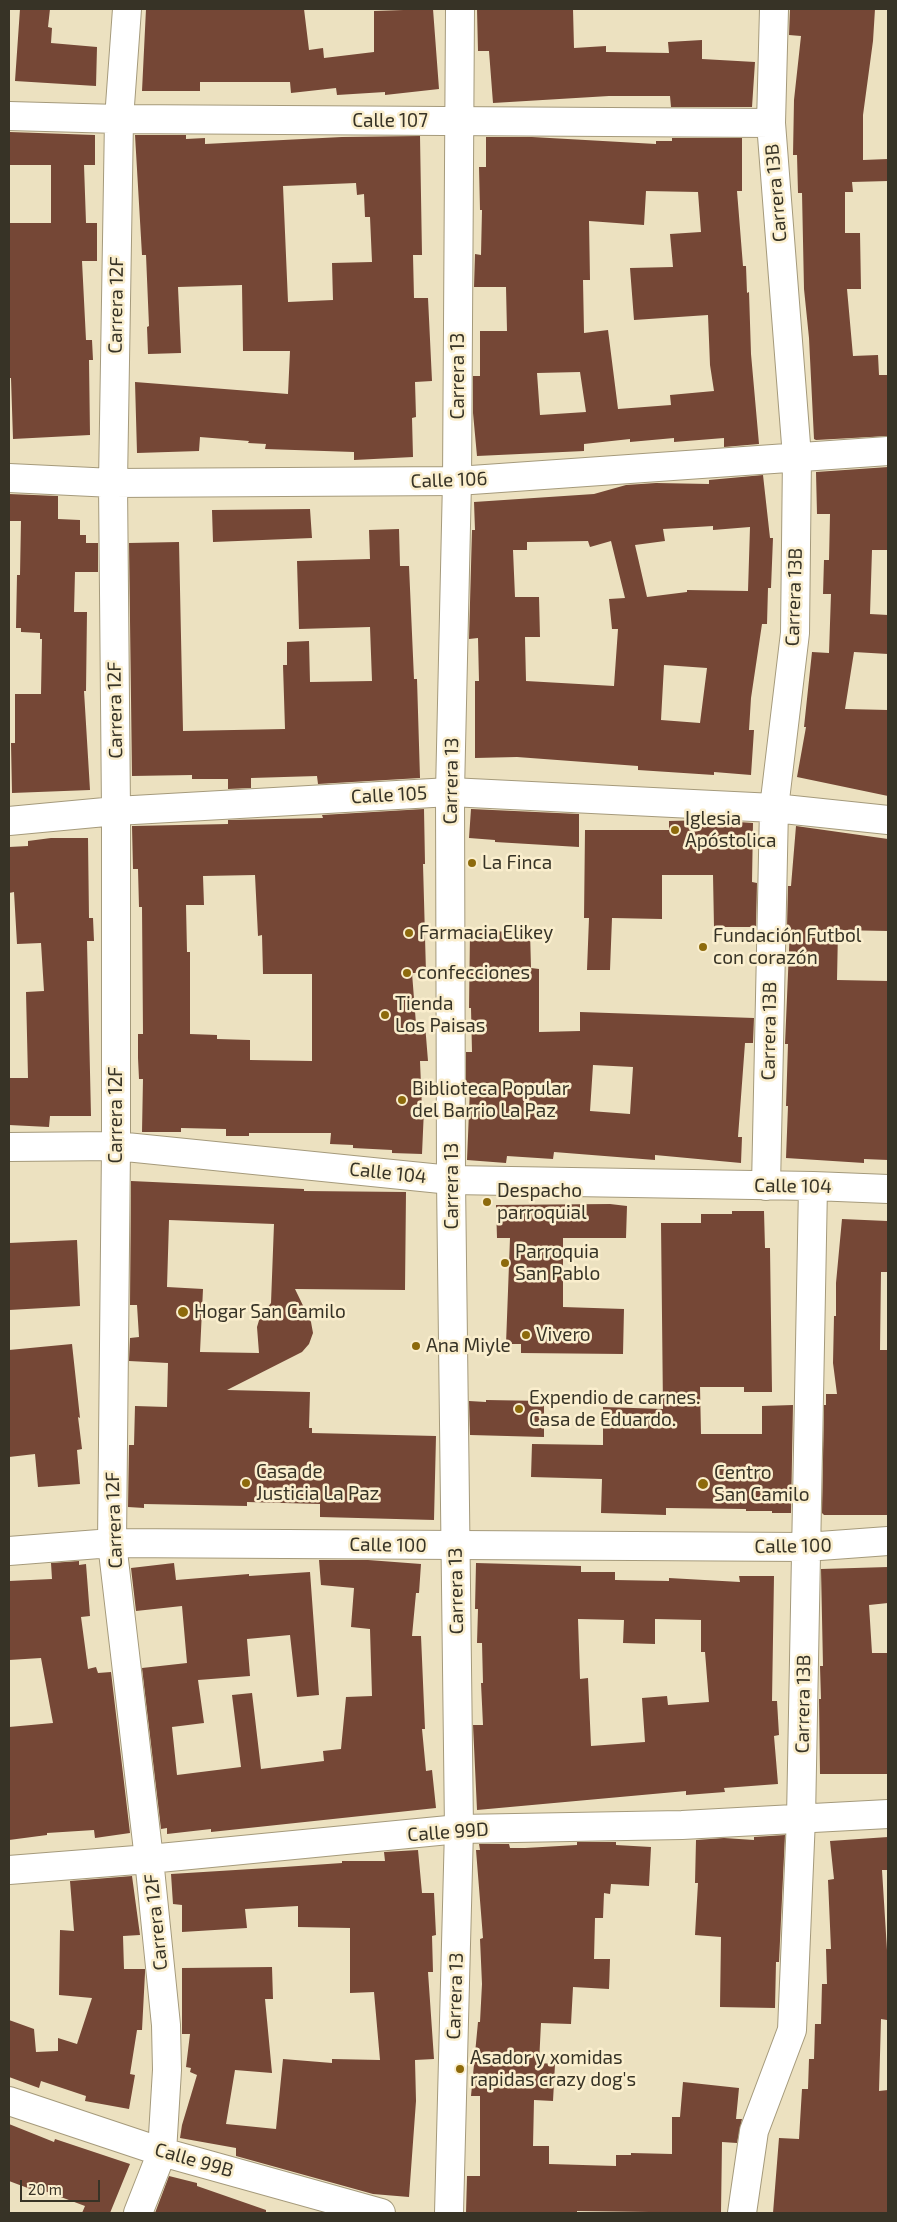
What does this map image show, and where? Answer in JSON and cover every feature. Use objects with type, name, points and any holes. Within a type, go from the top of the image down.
[{"type":"street","name":"Carrera 12F","points":[[127,9],[119,118],[113,483],[116,811],[116,1146],[112,1543],[149,1859],[166,2025],[167,2070],[162,2152],[138,2213]]},
{"type":"street","name":"Carrera 13","points":[[449,2213],[459,1829],[451,1180],[450,792],[457,481],[460,9]]},
{"type":"street","name":"Carrera 13B","points":[[766,1186],[774,808],[795,633],[797,457],[770,123],[774,9]]},
{"type":"street","name":"Calle 107","points":[[9,116],[770,123]]},
{"type":"street","name":"Calle 106","points":[[9,478],[113,483],[457,481],[888,451]]},
{"type":"street","name":"Calle 105","points":[[9,821],[116,811],[450,792],[774,808],[888,820]]},
{"type":"street","name":"Calle 104","points":[[9,1146],[116,1146],[451,1180],[888,1189]]},
{"type":"street","name":"Carrera 13B","points":[[742,2213],[754,2131],[792,2030],[801,1818],[813,1186]]},
{"type":"street","name":"Calle 100","points":[[9,1551],[112,1543],[806,1547],[888,1541]]},
{"type":"street","name":"Calle 99D","points":[[9,1870],[149,1859],[459,1829],[682,1825],[888,1814]]},
{"type":"street","name":"Calle 99B","points":[[9,2101],[162,2152],[381,2213]]},
{"type":"building","points":[[20,9],[50,9],[48,27],[52,28],[51,43],[97,47],[96,86],[15,81]]},
{"type":"building","points":[[146,9],[304,9],[309,50],[323,48],[324,58],[374,52],[374,11],[433,9],[439,89],[385,95],[385,92],[337,95],[336,88],[291,93],[290,82],[200,82],[200,91],[142,91]]},
{"type":"building","points":[[477,9],[573,9],[574,48],[606,46],[606,52],[669,53],[668,42],[702,40],[702,59],[755,62],[752,107],[671,107],[670,96],[609,96],[493,103],[489,51],[478,51]]},
{"type":"building","points":[[790,9],[875,9],[873,41],[863,115],[863,160],[888,159],[888,181],[852,182],[853,192],[845,192],[845,233],[860,233],[861,289],[847,289],[853,356],[878,355],[879,375],[888,375],[888,436],[814,439],[809,338],[804,289],[802,193],[798,193],[797,155],[793,155],[794,100],[801,36],[789,35]]},
{"type":"building","points":[[10,132],[95,135],[95,165],[84,165],[86,223],[97,223],[97,261],[82,261],[86,340],[92,340],[93,360],[89,360],[90,435],[13,439],[11,378],[9,378],[9,223],[51,223],[51,165],[10,165]]},
{"type":"building","points":[[135,135],[186,135],[186,139],[205,138],[205,144],[342,137],[420,136],[422,255],[413,255],[414,298],[428,298],[432,381],[415,382],[416,417],[412,418],[413,457],[354,460],[354,452],[265,449],[266,444],[200,437],[199,451],[137,453],[135,382],[288,394],[290,351],[243,351],[242,285],[178,287],[181,353],[148,354],[147,327],[149,326],[146,255],[142,255]],"holes":[[[356,183],[357,195],[364,194],[365,217],[370,217],[372,262],[332,263],[333,300],[288,302],[283,186]]]},
{"type":"building","points":[[486,137],[532,137],[656,144],[656,141],[672,141],[672,138],[742,138],[742,191],[737,191],[743,266],[746,266],[747,293],[749,292],[751,354],[759,444],[724,447],[724,438],[674,442],[674,438],[630,442],[630,439],[584,444],[584,451],[477,456],[473,413],[473,376],[480,376],[480,331],[507,331],[506,287],[474,287],[475,254],[481,255],[482,210],[480,210],[479,167],[486,167]],"holes":[[[646,191],[698,192],[701,232],[670,234],[673,267],[630,268],[634,320],[708,315],[710,365],[714,391],[670,395],[671,405],[618,409],[608,330],[584,333],[583,280],[590,280],[589,221],[644,225]],[[580,372],[586,412],[540,415],[537,373]]]},
{"type":"building","points":[[888,467],[888,550],[872,550],[870,614],[888,615],[888,654],[854,652],[845,709],[888,710],[888,796],[797,777],[806,727],[804,727],[812,652],[829,653],[831,594],[823,594],[824,560],[829,560],[830,514],[817,514],[816,472]]},
{"type":"building","points":[[763,475],[770,538],[773,538],[771,588],[768,588],[767,624],[762,624],[751,698],[749,730],[754,730],[751,775],[714,772],[714,775],[638,770],[638,766],[517,757],[475,758],[475,681],[479,681],[478,638],[469,639],[472,530],[475,530],[474,502],[594,494],[626,485],[656,483],[709,484],[709,480]],"holes":[[[713,526],[713,530],[750,527],[748,591],[687,590],[687,592],[647,597],[635,545],[665,541],[663,529]],[[588,541],[590,547],[611,541],[625,598],[609,599],[612,629],[618,629],[614,686],[526,681],[525,637],[540,637],[539,597],[515,597],[513,550],[527,550],[527,542]],[[664,665],[707,668],[700,723],[661,720]]]},
{"type":"building","points":[[9,494],[58,496],[58,519],[80,520],[80,535],[86,535],[86,543],[98,543],[98,572],[75,572],[74,612],[87,612],[86,691],[84,691],[90,790],[12,793],[11,743],[15,743],[15,694],[41,694],[42,639],[40,639],[40,633],[21,632],[21,628],[16,628],[17,575],[20,575],[21,521],[9,521]]},
{"type":"building","points":[[310,509],[312,538],[213,542],[212,510]]},
{"type":"building","points":[[399,529],[400,566],[409,566],[414,679],[417,679],[420,778],[318,784],[317,776],[251,778],[251,788],[228,789],[228,779],[192,779],[192,775],[132,776],[129,543],[179,542],[183,731],[285,729],[283,665],[287,665],[287,642],[309,641],[310,682],[372,681],[370,627],[299,629],[297,561],[370,559],[369,530]]},
{"type":"building","points":[[424,809],[425,864],[423,864],[426,973],[412,973],[416,1024],[425,1024],[428,1061],[420,1061],[422,1109],[424,1109],[422,1154],[392,1153],[392,1150],[353,1148],[353,1145],[330,1144],[331,1133],[249,1133],[249,1136],[226,1136],[226,1129],[181,1128],[181,1132],[142,1132],[143,1079],[139,1079],[138,1034],[143,1034],[142,907],[139,907],[138,869],[133,869],[132,826],[228,824],[228,820],[323,818],[322,815]],"holes":[[[255,875],[258,936],[262,935],[263,974],[312,974],[312,1061],[250,1060],[250,1040],[217,1039],[217,1035],[190,1034],[190,952],[187,952],[186,905],[204,905],[203,876]]]},
{"type":"building","points":[[471,809],[579,814],[579,847],[495,842],[495,840],[469,838]]},
{"type":"building","points":[[709,820],[753,823],[752,882],[757,883],[756,927],[714,927],[713,875],[662,875],[662,919],[612,918],[610,970],[587,970],[589,918],[584,918],[585,830],[669,830],[669,821]]},
{"type":"building","points":[[796,826],[888,839],[888,931],[838,930],[837,980],[888,981],[888,1160],[864,1159],[864,1163],[786,1158],[788,1044],[785,1044],[790,927],[787,927],[788,886],[791,886]]},
{"type":"building","points":[[51,838],[88,838],[89,918],[93,918],[94,941],[87,941],[91,1116],[50,1116],[49,1127],[9,1125],[9,1078],[28,1078],[26,992],[44,991],[41,943],[17,944],[14,892],[9,893],[9,847],[28,846],[28,841]]},
{"type":"building","points":[[530,931],[531,968],[539,969],[539,1032],[580,1031],[580,1012],[754,1018],[753,1043],[745,1043],[738,1137],[742,1137],[741,1163],[655,1155],[655,1160],[554,1152],[553,1159],[507,1156],[506,1163],[467,1160],[470,1088],[466,1088],[466,1052],[472,1052],[471,1008],[469,1008],[470,932]],"holes":[[[593,1065],[633,1067],[630,1114],[590,1111]]]},
{"type":"building","points":[[131,1181],[304,1189],[304,1191],[406,1192],[405,1290],[295,1289],[311,1322],[313,1333],[309,1344],[302,1352],[227,1390],[310,1392],[309,1428],[312,1428],[312,1433],[436,1436],[434,1520],[320,1517],[320,1504],[247,1502],[247,1506],[144,1504],[144,1508],[128,1507],[129,1445],[134,1445],[135,1406],[167,1407],[168,1363],[129,1361],[130,1338],[139,1337],[137,1305],[130,1305]],"holes":[[[169,1220],[274,1224],[271,1303],[260,1317],[257,1327],[259,1353],[200,1352],[203,1289],[167,1287]]]},
{"type":"building","points":[[610,1204],[627,1206],[626,1238],[563,1238],[563,1307],[624,1309],[623,1354],[521,1353],[521,1344],[506,1344],[510,1238],[497,1238],[496,1205]]},
{"type":"building","points":[[732,1211],[764,1211],[765,1248],[770,1248],[772,1392],[744,1392],[744,1387],[700,1387],[701,1434],[762,1434],[762,1406],[793,1405],[791,1513],[746,1511],[746,1509],[666,1508],[666,1515],[601,1513],[602,1479],[531,1477],[532,1444],[603,1445],[603,1407],[663,1409],[661,1223],[701,1223],[701,1214],[732,1214]]},
{"type":"building","points":[[842,1219],[887,1221],[887,1272],[881,1272],[880,1350],[888,1350],[888,1515],[824,1515],[822,1513],[824,1405],[826,1405],[826,1394],[837,1394],[833,1363],[834,1316],[836,1316],[836,1283]]},
{"type":"building","points":[[77,1240],[80,1306],[9,1310],[9,1243]]},
{"type":"building","points":[[72,1344],[82,1449],[77,1450],[80,1484],[38,1487],[35,1454],[9,1457],[9,1350]]},
{"type":"building","points":[[486,1400],[544,1401],[544,1437],[470,1435],[469,1401],[486,1402]]},
{"type":"building","points":[[319,1560],[368,1560],[421,1564],[419,1593],[416,1593],[412,1636],[421,1636],[425,1729],[422,1729],[426,1771],[432,1770],[436,1808],[211,1832],[211,1829],[167,1834],[167,1828],[161,1829],[142,1668],[187,1663],[182,1606],[136,1611],[131,1568],[174,1563],[176,1580],[249,1574],[249,1576],[310,1572],[319,1695],[297,1697],[290,1635],[247,1639],[250,1676],[198,1680],[204,1723],[172,1727],[177,1775],[241,1767],[232,1695],[252,1693],[261,1769],[324,1761],[323,1751],[341,1749],[346,1697],[372,1696],[370,1629],[351,1627],[354,1588],[321,1585]]},
{"type":"building","points":[[79,1561],[79,1565],[86,1564],[90,1616],[81,1617],[88,1669],[96,1667],[98,1673],[111,1672],[130,1833],[95,1838],[94,1830],[47,1833],[47,1835],[9,1840],[9,1727],[53,1723],[41,1658],[9,1660],[9,1581],[52,1579],[51,1563]]},
{"type":"building","points":[[476,1563],[581,1566],[581,1572],[615,1572],[615,1580],[669,1581],[669,1578],[740,1582],[739,1576],[774,1576],[772,1701],[777,1701],[779,1735],[774,1736],[778,1784],[724,1788],[725,1792],[686,1795],[686,1791],[477,1810],[473,1725],[483,1725],[481,1683],[483,1683],[482,1643],[477,1643],[478,1609],[475,1609]],"holes":[[[578,1619],[624,1620],[623,1643],[655,1644],[655,1619],[701,1620],[701,1652],[705,1652],[709,1702],[668,1705],[667,1696],[642,1698],[645,1742],[591,1746],[588,1678],[580,1679]]]},
{"type":"building","points":[[888,1567],[888,1603],[869,1605],[872,1653],[888,1653],[888,1774],[820,1774],[819,1699],[821,1699],[820,1666],[823,1666],[821,1569]]},
{"type":"building","points":[[785,1835],[779,1962],[776,1962],[775,2008],[720,2007],[721,1937],[695,1935],[698,1883],[695,1883],[696,1840],[724,1838],[754,1840],[754,1837]]},
{"type":"building","points":[[888,1837],[888,1870],[882,1870],[888,1966],[887,2020],[881,2019],[879,2091],[888,2090],[888,2213],[773,2213],[779,2138],[799,2139],[802,2089],[808,2089],[809,2059],[814,2059],[815,2024],[821,2024],[822,1984],[827,1984],[826,1949],[831,1949],[828,1880],[834,1879],[830,1841]]},
{"type":"building","points":[[577,1842],[616,1842],[616,1845],[651,1847],[649,1886],[611,1884],[610,1894],[604,1893],[603,1918],[595,1918],[594,1959],[610,1959],[609,1989],[573,1987],[571,2024],[541,2023],[539,2063],[555,2064],[553,2101],[534,2100],[533,2146],[549,2146],[549,2164],[616,2166],[616,2155],[631,2155],[631,2153],[672,2154],[672,2117],[680,2117],[683,2082],[739,2088],[736,2119],[742,2119],[737,2143],[722,2142],[721,2213],[577,2211],[577,2213],[466,2213],[467,2176],[480,2176],[480,2096],[471,2096],[478,2022],[480,2022],[482,1984],[480,1939],[483,1938],[476,1850],[480,1850],[479,1844],[509,1844],[510,1848],[525,1848],[577,1845]]},
{"type":"building","points":[[418,1850],[422,1893],[434,1893],[436,1935],[432,1936],[433,1972],[428,1972],[434,2059],[415,2060],[416,2101],[409,2197],[373,2194],[236,2156],[236,2148],[180,2138],[197,2075],[190,2072],[191,2068],[186,2067],[190,2034],[182,2034],[182,1968],[272,1967],[273,1999],[265,1999],[272,2073],[235,2070],[226,2124],[276,2129],[283,2059],[332,2063],[332,2059],[380,2060],[374,1992],[350,1993],[350,1928],[298,1927],[298,1906],[245,1909],[247,1928],[182,1932],[182,1905],[173,1904],[171,1874],[342,1863],[342,1861],[385,1861],[384,1852]]},
{"type":"building","points":[[132,1876],[140,1935],[123,1936],[124,1969],[145,1969],[145,1973],[142,2030],[137,2030],[130,2074],[135,2075],[129,2109],[85,2101],[86,2096],[41,2081],[39,2088],[9,2077],[9,2020],[34,2029],[36,2052],[58,2051],[58,2038],[77,2044],[92,1998],[59,1995],[60,1930],[74,1931],[70,1881]]},
{"type":"building","points":[[9,2124],[54,2142],[55,2139],[130,2164],[110,2213],[82,2213],[85,2206],[34,2187],[33,2190],[9,2181]]},
{"type":"building","points":[[169,2176],[197,2183],[197,2186],[266,2210],[266,2213],[155,2213]]},
{"type":"place","name":"Iglesia Apóstolica","points":[[675,830]]},
{"type":"place","name":"La Finca","points":[[472,863]]},
{"type":"place","name":"Farmacia Elikey","points":[[409,933]]},
{"type":"place","name":"Fundación Futbol con corazón","points":[[703,947]]},
{"type":"place","name":"confecciones","points":[[407,973]]},
{"type":"place","name":"Tienda Los Paisas","points":[[385,1015]]},
{"type":"place","name":"Biblioteca Popular del Barrio La Paz","points":[[402,1100]]},
{"type":"place","name":"Despacho parroquial","points":[[487,1202]]},
{"type":"place","name":"Parroquia San Pablo","points":[[505,1263]]},
{"type":"place","name":"Hogar San Camilo","points":[[183,1312]]},
{"type":"place","name":"Vivero","points":[[526,1335]]},
{"type":"place","name":"Ana Miyle","points":[[416,1346]]},
{"type":"place","name":"Expendio de carnes. Casa de Eduardo.","points":[[519,1409]]},
{"type":"place","name":"Casa de Justicia La Paz","points":[[246,1483]]},
{"type":"place","name":"Centro San Camilo","points":[[703,1484]]},
{"type":"place","name":"Asador y xomidas rapidas crazy dog's","points":[[460,2069]]}]
